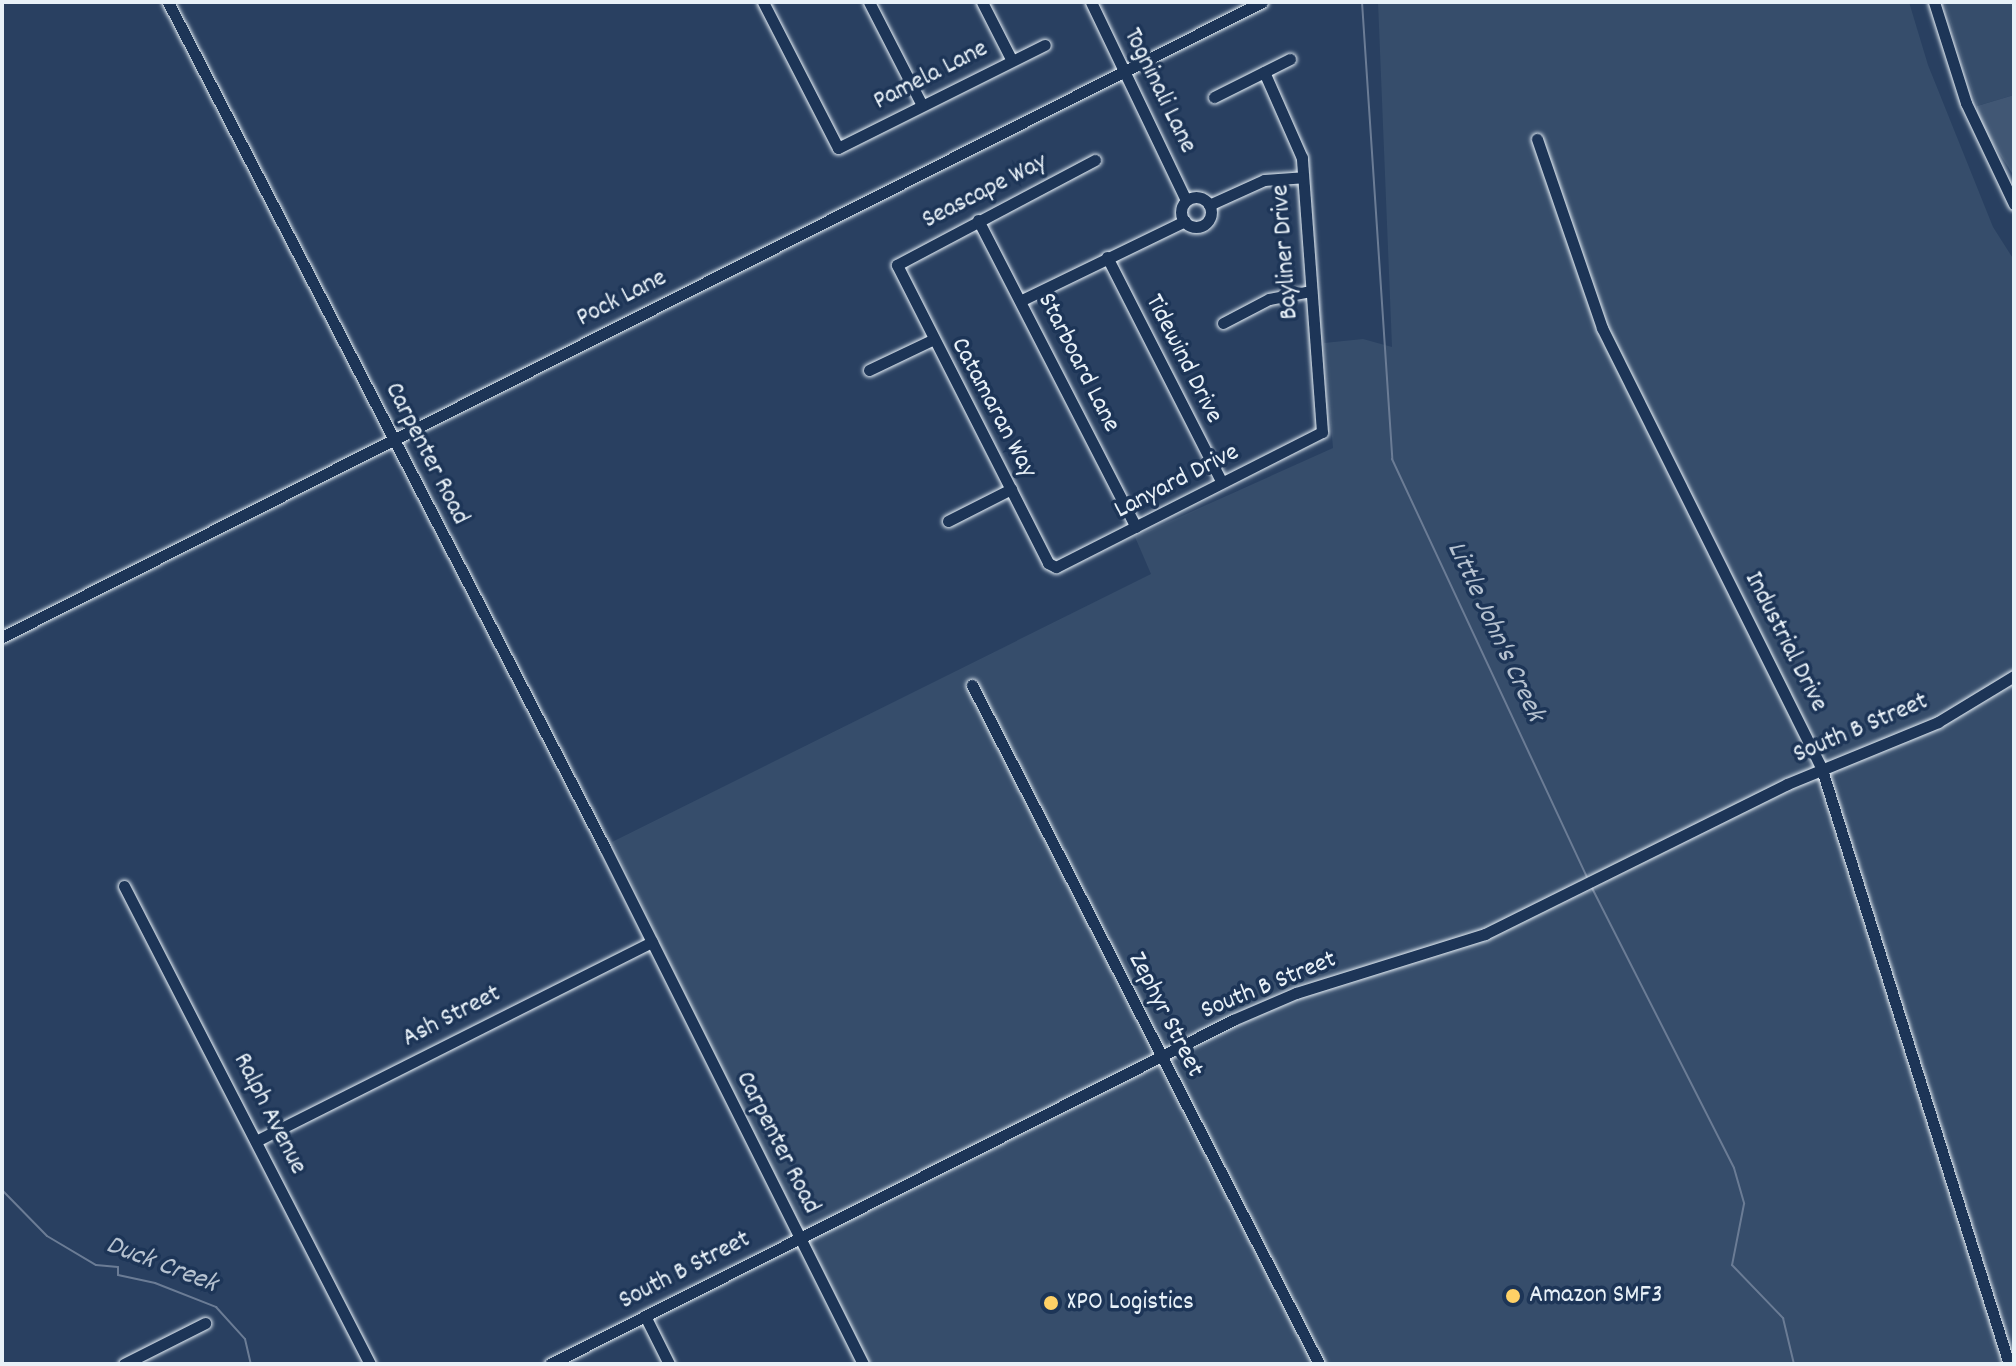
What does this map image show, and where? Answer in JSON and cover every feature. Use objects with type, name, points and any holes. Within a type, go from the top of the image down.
[{"type":"street","name":"Carpenter Road","points":[[168,2],[644,926],[863,1364]]},
{"type":"street","name":"Pamela Lane","points":[[763,2],[838,148],[1011,59],[1045,45]]},
{"type":"street","points":[[869,2],[922,105]]},
{"type":"street","points":[[982,2],[1011,59]]},
{"type":"street","name":"Togninali Lane","points":[[1091,2],[1186,200]]},
{"type":"street","name":"Pock Lane","points":[[2,637],[1262,2]]},
{"type":"street","points":[[1934,2],[1966,103],[2014,204]]},
{"type":"street","points":[[1214,97],[1290,59]]},
{"type":"street","name":"Bayliner Drive","points":[[1264,72],[1299,148],[1319,436]]},
{"type":"street","name":"Industrial Drive","points":[[1537,139],[1602,328],[1822,770],[2009,1364]]},
{"type":"street","name":"Seascape Way","points":[[897,265],[1095,160]]},
{"type":"street","points":[[1209,205],[1264,180],[1303,177]]},
{"type":"street","points":[[1202,197],[1209,205],[1206,223],[1192,226],[1185,221],[1181,206],[1186,200],[1202,197]]},
{"type":"street","name":"Starboard Lane","points":[[978,220],[1022,300],[1136,527]]},
{"type":"street","points":[[1022,300],[1185,221]]},
{"type":"street","name":"Tidewind Drive","points":[[1107,257],[1221,481]]},
{"type":"street","name":"Catamaran Way","points":[[897,265],[932,340],[1048,563],[1056,567]]},
{"type":"street","points":[[1223,323],[1269,299],[1311,291]]},
{"type":"street","points":[[869,370],[932,340]]},
{"type":"street","name":"Lanyard Drive","points":[[1056,567],[1221,481],[1319,436]]},
{"type":"street","points":[[948,521],[1011,489]]},
{"type":"street","name":"South B Street","points":[[554,1363],[799,1237],[1275,1001],[1452,947],[1578,891],[1822,770],[1938,722],[2014,676]]},
{"type":"street","name":"Zephyr Street","points":[[972,685],[1319,1364]]},
{"type":"street","name":"Ralph Avenue","points":[[124,886],[258,1140],[370,1364]]},
{"type":"street","name":"Ash Street","points":[[258,1140],[652,942]]},
{"type":"street","points":[[645,1316],[669,1364]]},
{"type":"street","points":[[124,1364],[205,1323]]},
{"type":"shaded area","points":[[1378,2],[1909,2],[1928,65],[1993,227],[2014,260],[2014,1364],[861,1364],[612,842],[1151,574],[1135,537],[1333,448],[1324,343],[1363,339],[1392,347]]},
{"type":"shaded area","points":[[1944,2],[2014,2],[2014,95],[1977,106]]},
{"type":"shaded area","points":[[2014,95],[2014,176],[1977,119],[1977,106]]},
{"type":"waterway","name":"Little John's Creek","points":[[1362,2],[1392,459],[1587,877]]},
{"type":"waterway","name":"Little John's Creek","points":[[1591,886],[1734,1168],[1744,1204],[1732,1265],[1783,1318],[1794,1364]]},
{"type":"waterway","name":"Duck Creek","points":[[2,1190],[47,1236],[96,1265],[118,1267],[118,1275],[155,1283],[216,1307],[245,1339],[251,1364]]},
{"type":"place","name":"Amazon SMF3","points":[[1513,1296]]},
{"type":"place","name":"XPO Logistics","points":[[1051,1303]]}]
